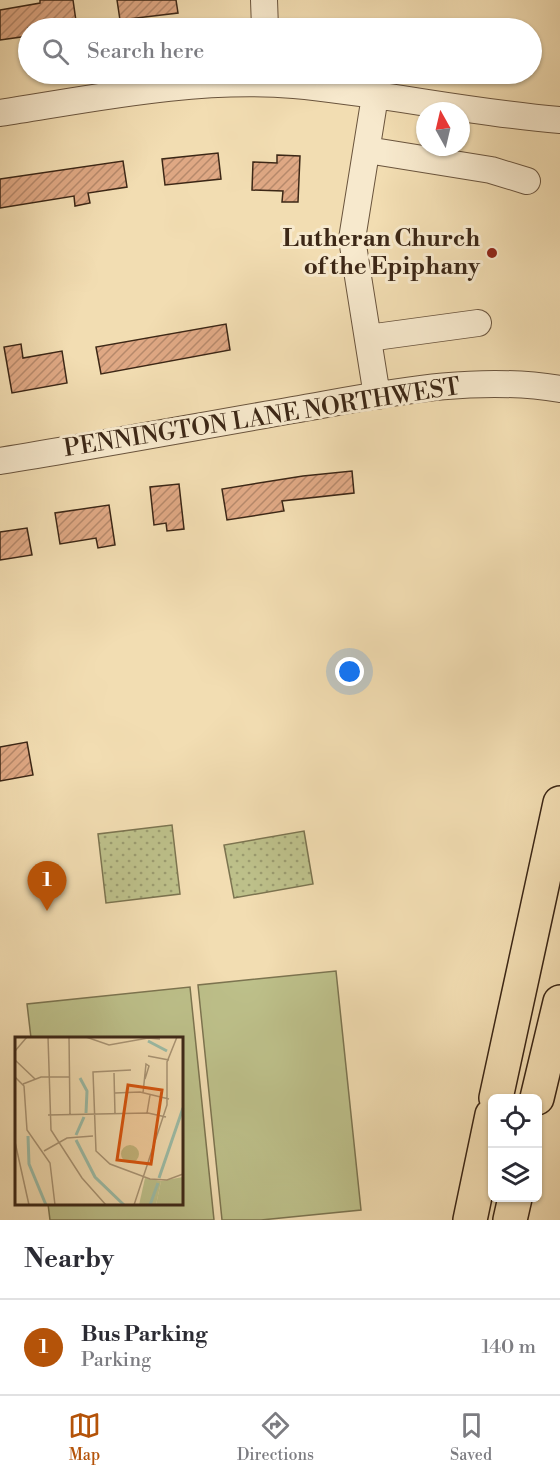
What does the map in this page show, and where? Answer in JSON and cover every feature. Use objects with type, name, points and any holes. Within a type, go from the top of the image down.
[{"type":"main road","points":[[497,1094],[560,803]]},
{"type":"main road","points":[[538,1094],[560,1002]]},
{"type":"main road","points":[[471,1220],[488,1135]]},
{"type":"main road","points":[[510,1220],[514,1202]]},
{"type":"street","points":[[264,0],[265,18]]},
{"type":"street","points":[[0,113],[147,91],[213,84]]},
{"type":"street","points":[[288,84],[499,114],[560,120]]},
{"type":"street","points":[[375,96],[352,239],[377,396]]},
{"type":"street","points":[[366,150],[491,170],[527,181]]},
{"type":"street","points":[[368,338],[478,323]]},
{"type":"street","name":"PENNINGTON LANE NORTHWEST","points":[[0,461],[377,396],[477,384],[513,383],[560,390]]},
{"type":"green space","points":[[172,825],[180,894],[106,903],[98,834]]},
{"type":"green space","points":[[304,831],[313,884],[234,898],[224,845]]},
{"type":"green space","points":[[336,971],[361,1210],[261,1220],[222,1220],[198,985]]},
{"type":"green space","points":[[190,987],[214,1220],[50,1220],[48,1205],[183,1205],[183,1037],[31,1037],[27,1004]]},
{"type":"building","points":[[40,0],[73,0],[76,18],[18,18],[18,37],[0,40],[0,10],[40,3]]},
{"type":"building","points":[[117,0],[176,0],[178,13],[120,18]]},
{"type":"building","points":[[218,153],[221,179],[165,185],[162,159]]},
{"type":"building","points":[[277,155],[300,156],[298,202],[282,202],[283,191],[252,190],[253,162],[277,163]]},
{"type":"building","points":[[123,161],[127,187],[88,193],[90,203],[75,206],[74,196],[0,208],[0,179]]},
{"type":"building","points":[[226,324],[230,350],[101,374],[96,347]]},
{"type":"building","points":[[21,344],[23,358],[62,351],[67,383],[12,393],[4,347]]},
{"type":"building","points":[[352,471],[354,493],[282,501],[284,511],[227,520],[222,489]]},
{"type":"building","points":[[179,484],[184,529],[167,531],[166,523],[154,525],[150,487]]},
{"type":"building","points":[[109,505],[115,545],[98,548],[96,538],[60,544],[55,513]]},
{"type":"building","points":[[27,528],[32,555],[0,560],[0,532]]},
{"type":"building","points":[[27,742],[33,775],[0,781],[0,747]]},
{"type":"place","name":"Lutheran Church of the Epiphany","points":[[492,253]]},
{"type":"place","name":"Bus Parking","points":[[47,911]]}]
